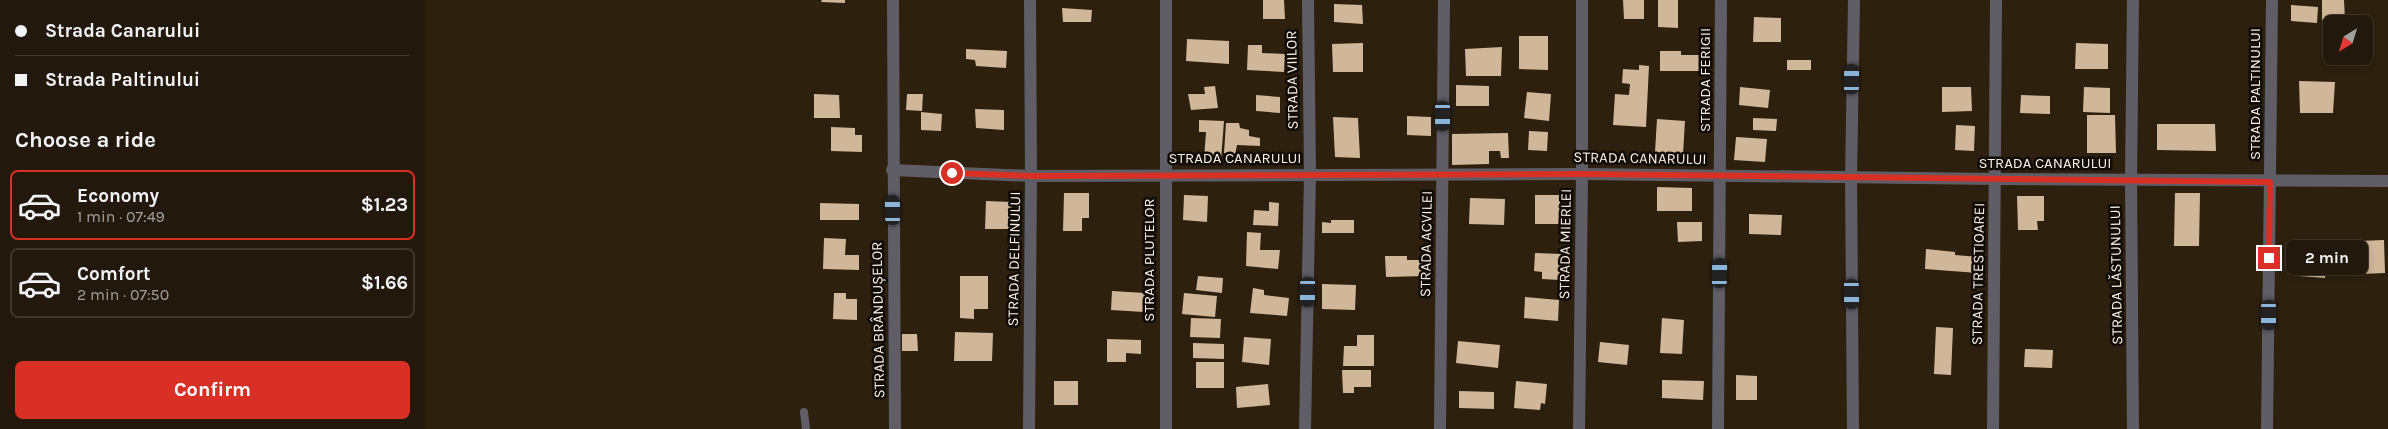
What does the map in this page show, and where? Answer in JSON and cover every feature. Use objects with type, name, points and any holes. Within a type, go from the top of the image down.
[{"type":"street","name":"STRADA BRÂNDUȘELOR","points":[[893,0],[892,170],[895,429]]},
{"type":"street","name":"STRADA DELFINULUI","points":[[1029,429],[1030,0]]},
{"type":"street","name":"STRADA PLUTELOR","points":[[1165,0],[1166,429]]},
{"type":"street","name":"STRADA VIILOR","points":[[1305,429],[1310,174],[1308,0]]},
{"type":"street","name":"STRADA ACVILEI","points":[[1440,429],[1444,0]]},
{"type":"street","name":"STRADA MIERLEI","points":[[1579,429],[1582,0]]},
{"type":"street","name":"STRADA FERIGII","points":[[1718,429],[1721,0]]},
{"type":"street","points":[[1853,429],[1851,178],[1854,0]]},
{"type":"street","name":"STRADA TRESTIOAREI","points":[[1993,429],[1996,0]]},
{"type":"street","name":"STRADA LĂSTUNULUI","points":[[2133,0],[2131,179],[2133,429]]},
{"type":"street","name":"STRADA PALTINULUI","points":[[2267,429],[2272,0]]},
{"type":"street","name":"STRADA CANARULUI","points":[[892,170],[1031,176],[1443,173],[2270,182],[2388,181]]},
{"type":"lane","points":[[804,412],[806,429]]},
{"type":"building","points":[[822,0],[845,0],[845,3],[821,2]]},
{"type":"building","points":[[1263,0],[1284,0],[1285,19],[1263,19]]},
{"type":"building","points":[[1623,0],[1644,0],[1644,19],[1624,19]]},
{"type":"building","points":[[1658,0],[1678,0],[1678,28],[1658,27]]},
{"type":"building","points":[[2322,0],[2344,0],[2345,15],[2323,15],[2322,20]]},
{"type":"building","points":[[1334,4],[1362,5],[1363,24],[1334,22]]},
{"type":"building","points":[[2291,5],[2318,7],[2317,23],[2291,21]]},
{"type":"building","points":[[1062,8],[1092,10],[1091,22],[1063,22]]},
{"type":"building","points":[[1754,17],[1781,18],[1781,42],[1753,42]]},
{"type":"building","points":[[1519,36],[1548,36],[1548,70],[1519,69]]},
{"type":"building","points":[[1187,39],[1229,41],[1229,64],[1186,61]]},
{"type":"building","points":[[1363,43],[1363,72],[1333,72],[1332,44]]},
{"type":"building","points":[[2076,43],[2108,44],[2108,69],[2075,69]]},
{"type":"building","points":[[1248,45],[1262,45],[1262,53],[1285,54],[1284,72],[1247,70]]},
{"type":"building","points":[[1502,47],[1501,76],[1466,76],[1465,49]]},
{"type":"building","points":[[966,49],[1007,51],[1006,68],[976,66],[975,60],[966,59]]},
{"type":"building","points":[[1660,51],[1681,51],[1681,55],[1700,55],[1699,71],[1660,71]]},
{"type":"building","points":[[1787,60],[1811,60],[1811,70],[1787,70]]},
{"type":"building","points":[[1639,65],[1649,66],[1646,127],[1613,125],[1615,94],[1629,95],[1630,84],[1622,83],[1623,69],[1639,70]]},
{"type":"building","points":[[2299,81],[2335,82],[2333,113],[2300,113]]},
{"type":"building","points":[[1456,85],[1489,86],[1489,106],[1456,106]]},
{"type":"building","points":[[1215,86],[1218,108],[1191,110],[1188,94],[1205,94],[1204,87]]},
{"type":"building","points":[[1740,87],[1770,90],[1768,108],[1739,105]]},
{"type":"building","points":[[1942,87],[1971,87],[1972,111],[1942,112]]},
{"type":"building","points":[[2084,87],[2110,88],[2110,113],[2083,112]]},
{"type":"building","points":[[1527,92],[1551,94],[1549,121],[1524,118]]},
{"type":"building","points":[[814,94],[839,95],[840,118],[814,118]]},
{"type":"building","points":[[907,94],[923,94],[922,111],[906,110]]},
{"type":"building","points":[[1256,95],[1280,97],[1280,113],[1256,111]]},
{"type":"building","points":[[2021,95],[2050,96],[2050,114],[2020,113]]},
{"type":"building","points":[[975,109],[1004,110],[1004,130],[976,128]]},
{"type":"building","points":[[921,112],[942,114],[941,131],[921,130]]},
{"type":"building","points":[[2087,115],[2115,115],[2116,153],[2087,153]]},
{"type":"building","points":[[1407,116],[1431,117],[1431,136],[1407,135]]},
{"type":"building","points":[[1333,117],[1358,118],[1360,158],[1335,157]]},
{"type":"building","points":[[1753,118],[1777,119],[1776,131],[1753,130]]},
{"type":"building","points":[[1657,119],[1685,121],[1683,154],[1655,152]]},
{"type":"building","points":[[1199,120],[1224,121],[1221,160],[1204,159],[1206,132],[1199,132]]},
{"type":"building","points":[[1226,123],[1239,123],[1240,128],[1249,130],[1249,136],[1260,138],[1260,146],[1237,145],[1235,155],[1224,153]]},
{"type":"building","points":[[2157,124],[2215,124],[2216,151],[2157,150]]},
{"type":"building","points":[[1956,125],[1975,126],[1974,151],[1955,150]]},
{"type":"building","points":[[831,127],[855,128],[855,135],[862,135],[862,152],[831,151]]},
{"type":"building","points":[[1529,131],[1548,132],[1547,151],[1528,150]]},
{"type":"building","points":[[1508,133],[1509,158],[1501,158],[1500,151],[1489,151],[1489,164],[1452,165],[1452,134]]},
{"type":"building","points":[[1736,137],[1767,139],[1765,162],[1734,160]]},
{"type":"building","points":[[1657,187],[1692,188],[1692,211],[1657,211]]},
{"type":"building","points":[[1064,193],[1089,193],[1089,218],[1082,218],[1082,231],[1063,231]]},
{"type":"building","points":[[2175,193],[2200,193],[2199,246],[2174,246]]},
{"type":"building","points":[[1184,195],[1208,196],[1207,222],[1183,220]]},
{"type":"building","points":[[1535,195],[1560,195],[1560,224],[1535,224]]},
{"type":"building","points":[[2017,196],[2044,196],[2044,221],[2037,221],[2038,230],[2018,230]]},
{"type":"building","points":[[1470,198],[1505,199],[1504,225],[1469,224]]},
{"type":"building","points":[[986,201],[1012,202],[1012,229],[985,229]]},
{"type":"building","points":[[1269,202],[1279,203],[1278,226],[1253,225],[1254,210],[1269,211]]},
{"type":"building","points":[[820,203],[859,204],[859,220],[820,220]]},
{"type":"building","points":[[1749,214],[1782,215],[1781,235],[1749,234]]},
{"type":"building","points":[[1331,220],[1354,220],[1354,233],[1322,233],[1322,222],[1331,223]]},
{"type":"building","points":[[1677,222],[1702,222],[1702,241],[1678,242]]},
{"type":"building","points":[[1247,232],[1261,233],[1260,250],[1280,250],[1278,269],[1246,266]]},
{"type":"building","points":[[824,238],[846,239],[845,255],[859,255],[859,270],[823,269]]},
{"type":"building","points":[[2384,240],[2385,273],[2360,274],[2359,241]]},
{"type":"building","points":[[1926,249],[1955,252],[1955,255],[1979,257],[1978,273],[1925,269]]},
{"type":"building","points":[[1535,253],[1561,254],[1560,280],[1542,279],[1542,272],[1534,271]]},
{"type":"building","points":[[1385,256],[1407,256],[1407,260],[1425,260],[1425,276],[1386,277]]},
{"type":"building","points":[[2295,258],[2326,260],[2325,278],[2299,276],[2299,270],[2294,269]]},
{"type":"building","points":[[960,276],[988,276],[988,309],[974,309],[974,319],[960,318]]},
{"type":"building","points":[[1198,276],[1223,278],[1222,293],[1196,290]]},
{"type":"building","points":[[1322,284],[1356,285],[1355,310],[1322,309]]},
{"type":"building","points":[[1253,288],[1264,290],[1264,295],[1289,298],[1287,316],[1250,313]]},
{"type":"building","points":[[1112,291],[1145,293],[1144,312],[1111,310]]},
{"type":"building","points":[[834,293],[846,293],[846,299],[857,299],[857,320],[833,319]]},
{"type":"building","points":[[1184,293],[1217,296],[1215,317],[1182,314]]},
{"type":"building","points":[[1525,297],[1559,300],[1558,321],[1524,318]]},
{"type":"building","points":[[1191,318],[1221,319],[1220,338],[1190,337]]},
{"type":"building","points":[[1662,318],[1684,320],[1682,354],[1660,353]]},
{"type":"building","points":[[1936,327],[1953,328],[1951,375],[1934,374]]},
{"type":"building","points":[[955,332],[993,333],[992,361],[954,361]]},
{"type":"building","points":[[902,334],[917,334],[918,351],[902,351]]},
{"type":"building","points":[[1357,335],[1374,335],[1374,366],[1343,366],[1344,346],[1357,346]]},
{"type":"building","points":[[1244,337],[1271,339],[1269,365],[1242,362]]},
{"type":"building","points":[[1107,339],[1141,340],[1141,354],[1126,353],[1126,362],[1107,362]]},
{"type":"building","points":[[1458,341],[1500,345],[1498,368],[1456,363]]},
{"type":"building","points":[[1600,342],[1629,345],[1627,365],[1598,362]]},
{"type":"building","points":[[1193,343],[1224,344],[1224,359],[1193,358]]},
{"type":"building","points":[[2025,349],[2053,350],[2052,368],[2024,367]]},
{"type":"building","points":[[1196,362],[1224,362],[1224,388],[1196,388]]},
{"type":"building","points":[[1342,370],[1371,370],[1371,387],[1354,387],[1354,393],[1343,393]]},
{"type":"building","points":[[1736,375],[1757,376],[1757,400],[1736,400]]},
{"type":"building","points":[[1662,380],[1704,381],[1703,400],[1662,398]]},
{"type":"building","points":[[1054,381],[1078,381],[1078,405],[1054,405]]},
{"type":"building","points":[[1516,381],[1547,384],[1545,404],[1541,403],[1540,410],[1514,408]]},
{"type":"building","points":[[1268,384],[1270,405],[1237,408],[1236,387]]},
{"type":"building","points":[[1459,391],[1494,392],[1494,409],[1459,408]]},
{"type":"route","points":[[952,173],[1031,176],[1443,173],[2270,182],[2269,258]]}]
